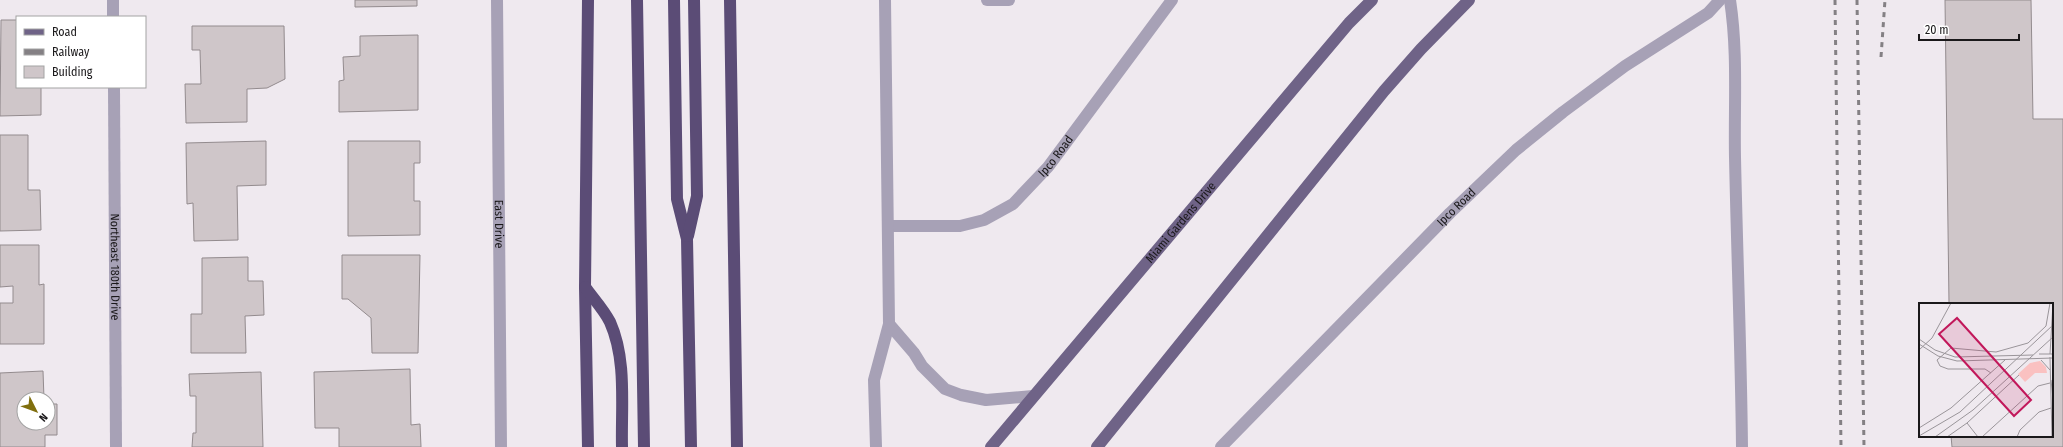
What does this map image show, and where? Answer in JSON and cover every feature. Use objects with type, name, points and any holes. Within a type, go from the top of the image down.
[{"type":"highway","points":[[588,0],[585,287],[588,447]]},
{"type":"highway","points":[[637,0],[644,447]]},
{"type":"highway","points":[[674,0],[677,198],[687,239],[691,447]]},
{"type":"highway","points":[[687,239],[697,196],[694,0]]},
{"type":"highway","points":[[730,0],[737,447]]},
{"type":"highway","points":[[585,287],[609,321],[617,342],[620,359],[622,447]]},
{"type":"main road","name":"Miami Gardens Drive","points":[[991,447],[1349,23],[1372,0]]},
{"type":"main road","points":[[1097,447],[1384,91],[1421,49],[1469,0]]},
{"type":"street","points":[[113,0],[113,16]]},
{"type":"street","name":"East Drive","points":[[497,0],[501,447]]},
{"type":"street","points":[[876,447],[874,380],[888,324],[885,0]]},
{"type":"street","points":[[987,0],[1009,0]]},
{"type":"street","name":"Ipco Road","points":[[888,226],[960,226],[984,220],[1012,204],[1048,167],[1172,0]]},
{"type":"street","name":"Ipco Road","points":[[1221,447],[1450,213],[1516,150],[1563,112],[1625,66],[1708,13],[1720,0]]},
{"type":"street","points":[[1730,0],[1735,30],[1735,157],[1741,354],[1742,447]]},
{"type":"street","name":"Northeast 180th Drive","points":[[114,88],[116,447]]},
{"type":"street","points":[[888,324],[914,353],[922,366],[945,388],[961,395],[986,400],[1033,396]]},
{"type":"building","points":[[355,0],[417,0],[417,6],[355,7]]},
{"type":"building","points":[[1945,0],[2031,0],[2033,119],[2063,119],[2063,447],[1952,447],[1951,437],[2053,437],[2053,303],[1949,303]]},
{"type":"building","points":[[1,20],[16,20],[16,88],[41,88],[41,115],[0,116]]},
{"type":"building","points":[[192,26],[284,26],[285,79],[267,88],[247,89],[247,122],[186,123],[185,84],[201,84],[200,50],[192,50]]},
{"type":"building","points":[[418,35],[418,110],[339,112],[339,81],[344,80],[343,57],[360,56],[360,36]]},
{"type":"building","points":[[0,135],[28,135],[28,190],[40,190],[41,230],[0,231]]},
{"type":"building","points":[[266,141],[266,185],[237,186],[238,240],[194,241],[193,203],[187,204],[186,143]]},
{"type":"building","points":[[348,141],[420,141],[420,163],[414,163],[414,201],[420,201],[420,235],[348,236]]},
{"type":"building","points":[[0,245],[39,245],[39,285],[44,284],[44,344],[0,344],[0,303],[13,303],[13,286],[0,287]]},
{"type":"building","points":[[342,255],[420,255],[418,353],[372,353],[371,318],[348,299],[342,299]]},
{"type":"building","points":[[248,257],[248,281],[263,281],[264,315],[245,316],[246,353],[191,353],[191,314],[202,314],[202,258]]},
{"type":"building","points":[[410,369],[411,425],[420,424],[421,447],[339,447],[339,428],[315,428],[314,372]]},
{"type":"building","points":[[43,371],[44,391],[16,391],[16,431],[56,431],[57,404],[57,435],[45,435],[45,447],[0,447],[0,373]]},
{"type":"building","points":[[261,372],[263,447],[192,447],[193,433],[196,433],[196,396],[190,396],[189,374]]},
{"type":"railway","points":[[1835,0],[1841,447]]},
{"type":"railway","points":[[1857,0],[1864,447]]},
{"type":"railway","points":[[1881,57],[1885,0]]}]
